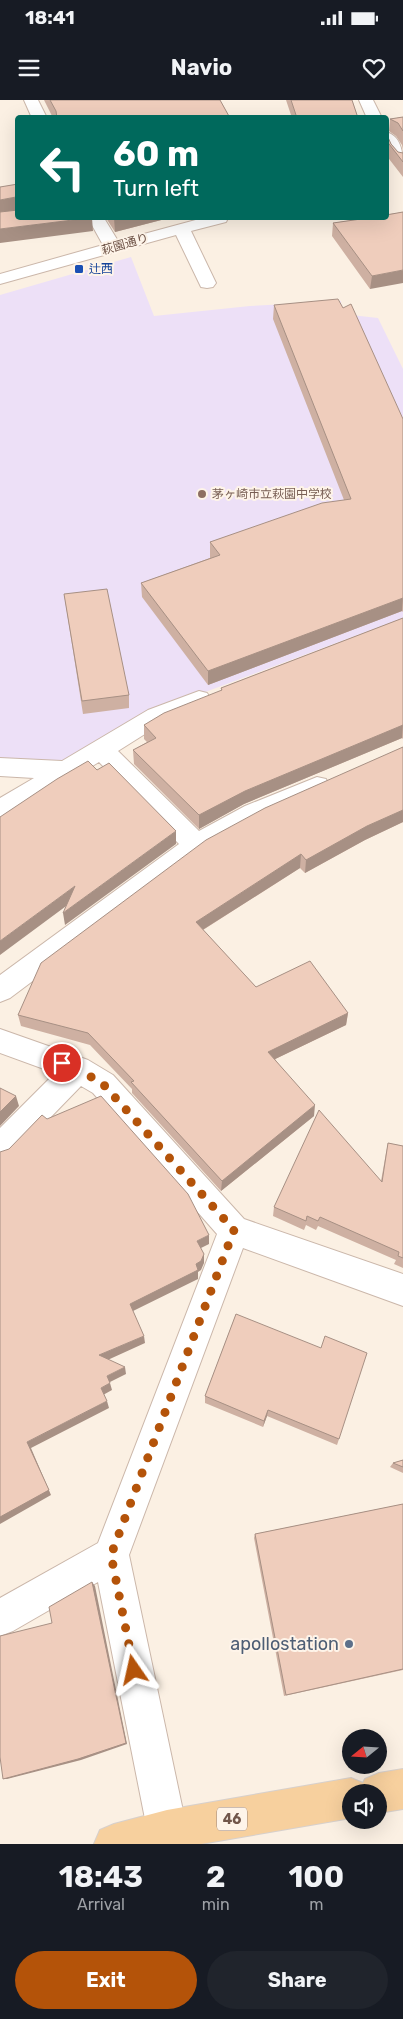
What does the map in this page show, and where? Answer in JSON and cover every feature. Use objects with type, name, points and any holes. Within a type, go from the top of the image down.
[{"type":"main road","points":[[387,1792],[403,1789]]},
{"type":"main road","name":"46","points":[[114,1844],[168,1837],[342,1800]]},
{"type":"street","points":[[30,100],[38,115]]},
{"type":"street","points":[[366,100],[374,115]]},
{"type":"street","points":[[389,141],[403,160]]},
{"type":"street","points":[[389,169],[403,166]]},
{"type":"street","points":[[97,220],[113,248]]},
{"type":"street","name":"萩園通り","points":[[0,279],[213,220]]},
{"type":"street","points":[[181,229],[207,284]]},
{"type":"street","points":[[0,810],[156,716],[220,691]]},
{"type":"street","points":[[100,748],[196,845]]},
{"type":"street","points":[[0,767],[64,770]]},
{"type":"street","points":[[0,990],[196,845],[254,813],[342,775]]},
{"type":"street","points":[[0,1041],[78,1069],[103,1084],[234,1230],[403,1290]]},
{"type":"street","points":[[0,1148],[78,1069]]},
{"type":"street","points":[[168,1837],[111,1555],[234,1230]]},
{"type":"street","points":[[0,1618],[111,1555]]},
{"type":"shaded area","name":"茅ヶ崎市立萩園中学校","points":[[131,257],[154,316],[250,306],[341,301],[342,314],[378,318],[403,369],[403,618],[152,712],[51,768],[0,764],[0,295]]},
{"type":"building","points":[[50,100],[220,100],[228,115],[57,115]]},
{"type":"building","points":[[291,100],[352,100],[357,115],[296,115]]},
{"type":"building","points":[[403,117],[403,131],[398,123],[390,119]]},
{"type":"building","points":[[389,140],[398,152],[403,153],[403,162],[389,144]]},
{"type":"building","points":[[15,184],[15,197],[0,200],[0,187]]},
{"type":"building","points":[[15,210],[15,220],[73,220],[0,229],[0,212]]},
{"type":"building","points":[[403,212],[403,270],[372,276],[333,223],[354,220],[389,220],[389,214]]},
{"type":"building","points":[[338,299],[343,308],[351,304],[403,419],[403,598],[208,671],[141,583],[220,555],[210,542],[322,503],[351,499],[274,305]]},
{"type":"building","points":[[107,589],[129,695],[82,701],[64,594]]},
{"type":"building","points":[[403,618],[403,725],[245,791],[199,815],[133,750],[156,738],[144,725],[164,713],[222,690],[221,688]]},
{"type":"building","points":[[403,747],[403,810],[367,826],[306,860],[301,854],[196,922],[256,987],[310,961],[348,1013],[268,1052],[315,1105],[222,1181],[131,1082],[134,1081],[88,1033],[18,1015],[41,963],[206,840],[265,808]]},
{"type":"building","points":[[88,761],[97,770],[109,763],[176,831],[63,913],[75,886],[0,941],[0,817]]},
{"type":"building","points":[[0,1088],[16,1096],[0,1112]]},
{"type":"building","points":[[101,1096],[188,1194],[209,1235],[197,1241],[204,1254],[201,1261],[196,1264],[198,1270],[130,1304],[144,1336],[99,1355],[125,1367],[107,1376],[110,1383],[101,1388],[107,1401],[27,1442],[49,1490],[0,1517],[0,1152],[9,1149],[42,1115],[47,1119]]},
{"type":"building","points":[[319,1110],[382,1182],[388,1143],[403,1146],[403,1258],[398,1256],[399,1252],[320,1217],[318,1221],[307,1216],[306,1221],[274,1207]]},
{"type":"building","points":[[236,1314],[321,1348],[325,1336],[367,1353],[339,1439],[268,1410],[264,1421],[205,1396]]},
{"type":"building","points":[[403,1460],[403,1467],[393,1463]]},
{"type":"building","points":[[403,1504],[403,1669],[286,1695],[255,1534]]},
{"type":"building","points":[[92,1582],[126,1743],[78,1759],[3,1779],[0,1757],[0,1636],[52,1623],[49,1607]]},
{"type":"place","name":"辻西","points":[[79,269]]},
{"type":"place","name":"茅ヶ崎市立萩園中学校","points":[[202,494]]},
{"type":"place","name":"apollostation","points":[[349,1644]]},
{"type":"route","points":[[62,1063],[78,1069],[103,1084],[234,1230],[111,1555],[134,1670]]}]
